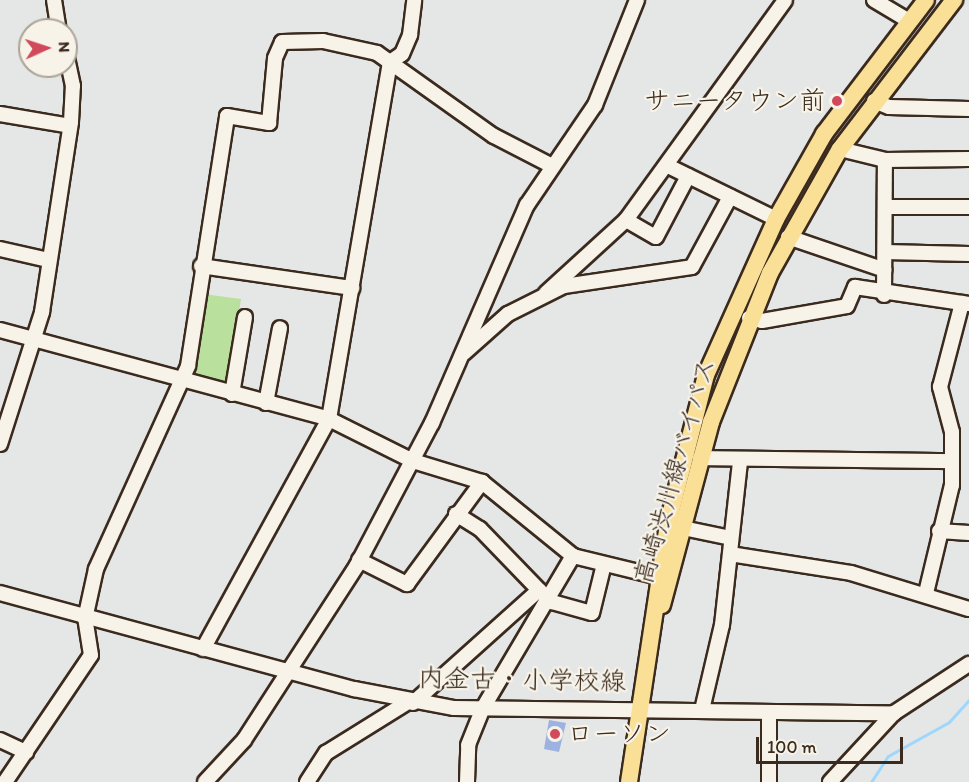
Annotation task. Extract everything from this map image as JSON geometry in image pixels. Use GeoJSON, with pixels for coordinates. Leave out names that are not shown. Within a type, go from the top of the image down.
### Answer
{"type":"FeatureCollection","features":[{"type":"Feature","properties":{"kind":"main road","name":"高崎渋川線バイパス"},"geometry":{"type":"LineString","coordinates":[[629,782],[655,622],[659,577],[682,456],[706,375],[776,219],[824,134],[926,0]]}},
{"type":"Feature","properties":{"kind":"main road","name":"高崎渋川線バイパス"},"geometry":{"type":"LineString","coordinates":[[655,622],[683,528],[700,458],[749,318],[788,237],[840,149],[874,101],[954,0]]}},
{"type":"Feature","properties":{"kind":"street"},"geometry":{"type":"LineString","coordinates":[[54,0],[57,18]]}},
{"type":"Feature","properties":{"kind":"street"},"geometry":{"type":"LineString","coordinates":[[202,649],[329,419],[390,62],[402,54],[410,35],[414,0]]}},
{"type":"Feature","properties":{"kind":"street"},"geometry":{"type":"LineString","coordinates":[[205,782],[244,740],[359,560],[413,461],[464,353],[528,205],[595,105],[637,0]]}},
{"type":"Feature","properties":{"kind":"street"},"geometry":{"type":"LineString","coordinates":[[464,353],[508,314],[546,293],[626,220],[668,166],[785,0]]}},
{"type":"Feature","properties":{"kind":"street"},"geometry":{"type":"LineString","coordinates":[[874,0],[909,21]]}},
{"type":"Feature","properties":{"kind":"street"},"geometry":{"type":"LineString","coordinates":[[4,782],[91,655],[84,619],[96,569],[184,382],[227,116],[269,123],[275,58],[282,42],[346,44],[390,62],[494,136],[552,166]]}},
{"type":"Feature","properties":{"kind":"street"},"geometry":{"type":"LineString","coordinates":[[0,444],[36,341],[70,126],[73,86],[71,78]]}},
{"type":"Feature","properties":{"kind":"street"},"geometry":{"type":"LineString","coordinates":[[874,101],[889,107],[969,109]]}},
{"type":"Feature","properties":{"kind":"street"},"geometry":{"type":"LineString","coordinates":[[0,114],[70,126]]}},
{"type":"Feature","properties":{"kind":"street"},"geometry":{"type":"LineString","coordinates":[[840,149],[885,160],[969,159]]}},
{"type":"Feature","properties":{"kind":"street"},"geometry":{"type":"LineString","coordinates":[[884,295],[885,160]]}},
{"type":"Feature","properties":{"kind":"street"},"geometry":{"type":"LineString","coordinates":[[668,166],[776,219]]}},
{"type":"Feature","properties":{"kind":"street"},"geometry":{"type":"LineString","coordinates":[[626,220],[656,237],[688,176]]}},
{"type":"Feature","properties":{"kind":"street"},"geometry":{"type":"LineString","coordinates":[[546,293],[692,267],[730,197]]}},
{"type":"Feature","properties":{"kind":"street"},"geometry":{"type":"LineString","coordinates":[[885,207],[969,207]]}},
{"type":"Feature","properties":{"kind":"street"},"geometry":{"type":"LineString","coordinates":[[788,237],[885,270]]}},
{"type":"Feature","properties":{"kind":"street"},"geometry":{"type":"LineString","coordinates":[[0,249],[48,260]]}},
{"type":"Feature","properties":{"kind":"street"},"geometry":{"type":"LineString","coordinates":[[885,252],[969,254]]}},
{"type":"Feature","properties":{"kind":"street"},"geometry":{"type":"LineString","coordinates":[[201,266],[352,288]]}},
{"type":"Feature","properties":{"kind":"street"},"geometry":{"type":"LineString","coordinates":[[749,318],[762,321],[847,306],[855,287],[884,295],[965,304],[940,387],[952,432],[952,461],[926,593]]}},
{"type":"Feature","properties":{"kind":"street"},"geometry":{"type":"LineString","coordinates":[[232,394],[245,317]]}},
{"type":"Feature","properties":{"kind":"street"},"geometry":{"type":"LineString","coordinates":[[267,403],[280,328]]}},
{"type":"Feature","properties":{"kind":"street"},"geometry":{"type":"LineString","coordinates":[[0,330],[184,382],[329,419],[413,461],[482,482],[573,556],[659,577]]}},
{"type":"Feature","properties":{"kind":"street"},"geometry":{"type":"LineString","coordinates":[[700,458],[740,461],[952,461]]}},
{"type":"Feature","properties":{"kind":"street"},"geometry":{"type":"LineString","coordinates":[[702,710],[721,632],[740,461]]}},
{"type":"Feature","properties":{"kind":"street"},"geometry":{"type":"LineString","coordinates":[[359,560],[407,584],[456,514],[482,482]]}},
{"type":"Feature","properties":{"kind":"street"},"geometry":{"type":"LineString","coordinates":[[456,514],[480,529],[552,602],[592,613],[604,564]]}},
{"type":"Feature","properties":{"kind":"street"},"geometry":{"type":"LineString","coordinates":[[683,528],[731,538]]}},
{"type":"Feature","properties":{"kind":"street"},"geometry":{"type":"LineString","coordinates":[[939,531],[969,533]]}},
{"type":"Feature","properties":{"kind":"street"},"geometry":{"type":"LineString","coordinates":[[730,554],[851,573],[926,593],[969,609]]}},
{"type":"Feature","properties":{"kind":"street"},"geometry":{"type":"LineString","coordinates":[[307,782],[326,753],[410,703],[542,592],[573,556]]}},
{"type":"Feature","properties":{"kind":"street"},"geometry":{"type":"LineString","coordinates":[[467,782],[468,745],[483,708],[542,592]]}},
{"type":"Feature","properties":{"kind":"street","name":"内金古・小学校線"},"geometry":{"type":"LineString","coordinates":[[0,593],[84,619],[410,703],[483,708],[641,707],[770,712],[894,713]]}},
{"type":"Feature","properties":{"kind":"street"},"geometry":{"type":"LineString","coordinates":[[830,782],[894,713],[969,664]]}},
{"type":"Feature","properties":{"kind":"street"},"geometry":{"type":"LineString","coordinates":[[769,782],[770,712]]}},
{"type":"Feature","properties":{"kind":"street"},"geometry":{"type":"LineString","coordinates":[[0,740],[26,752]]}},
{"type":"Feature","properties":{"kind":"green space"},"geometry":{"type":"Polygon","coordinates":[[[203,294],[241,299],[227,389],[190,377],[203,294]]]}},
{"type":"Feature","properties":{"kind":"building","name":"ローソン"},"geometry":{"type":"Polygon","coordinates":[[[549,720],[566,723],[559,752],[544,749],[549,720]]]}},
{"type":"Feature","properties":{"kind":"waterway"},"geometry":{"type":"LineString","coordinates":[[871,782],[888,756],[949,722],[969,700]]}},
{"type":"Feature","properties":{"kind":"place","name":"サニータウン前"},"geometry":{"type":"Point","coordinates":[837,101]}},
{"type":"Feature","properties":{"kind":"place","name":"ローソン"},"geometry":{"type":"Point","coordinates":[555,734]}}]}
